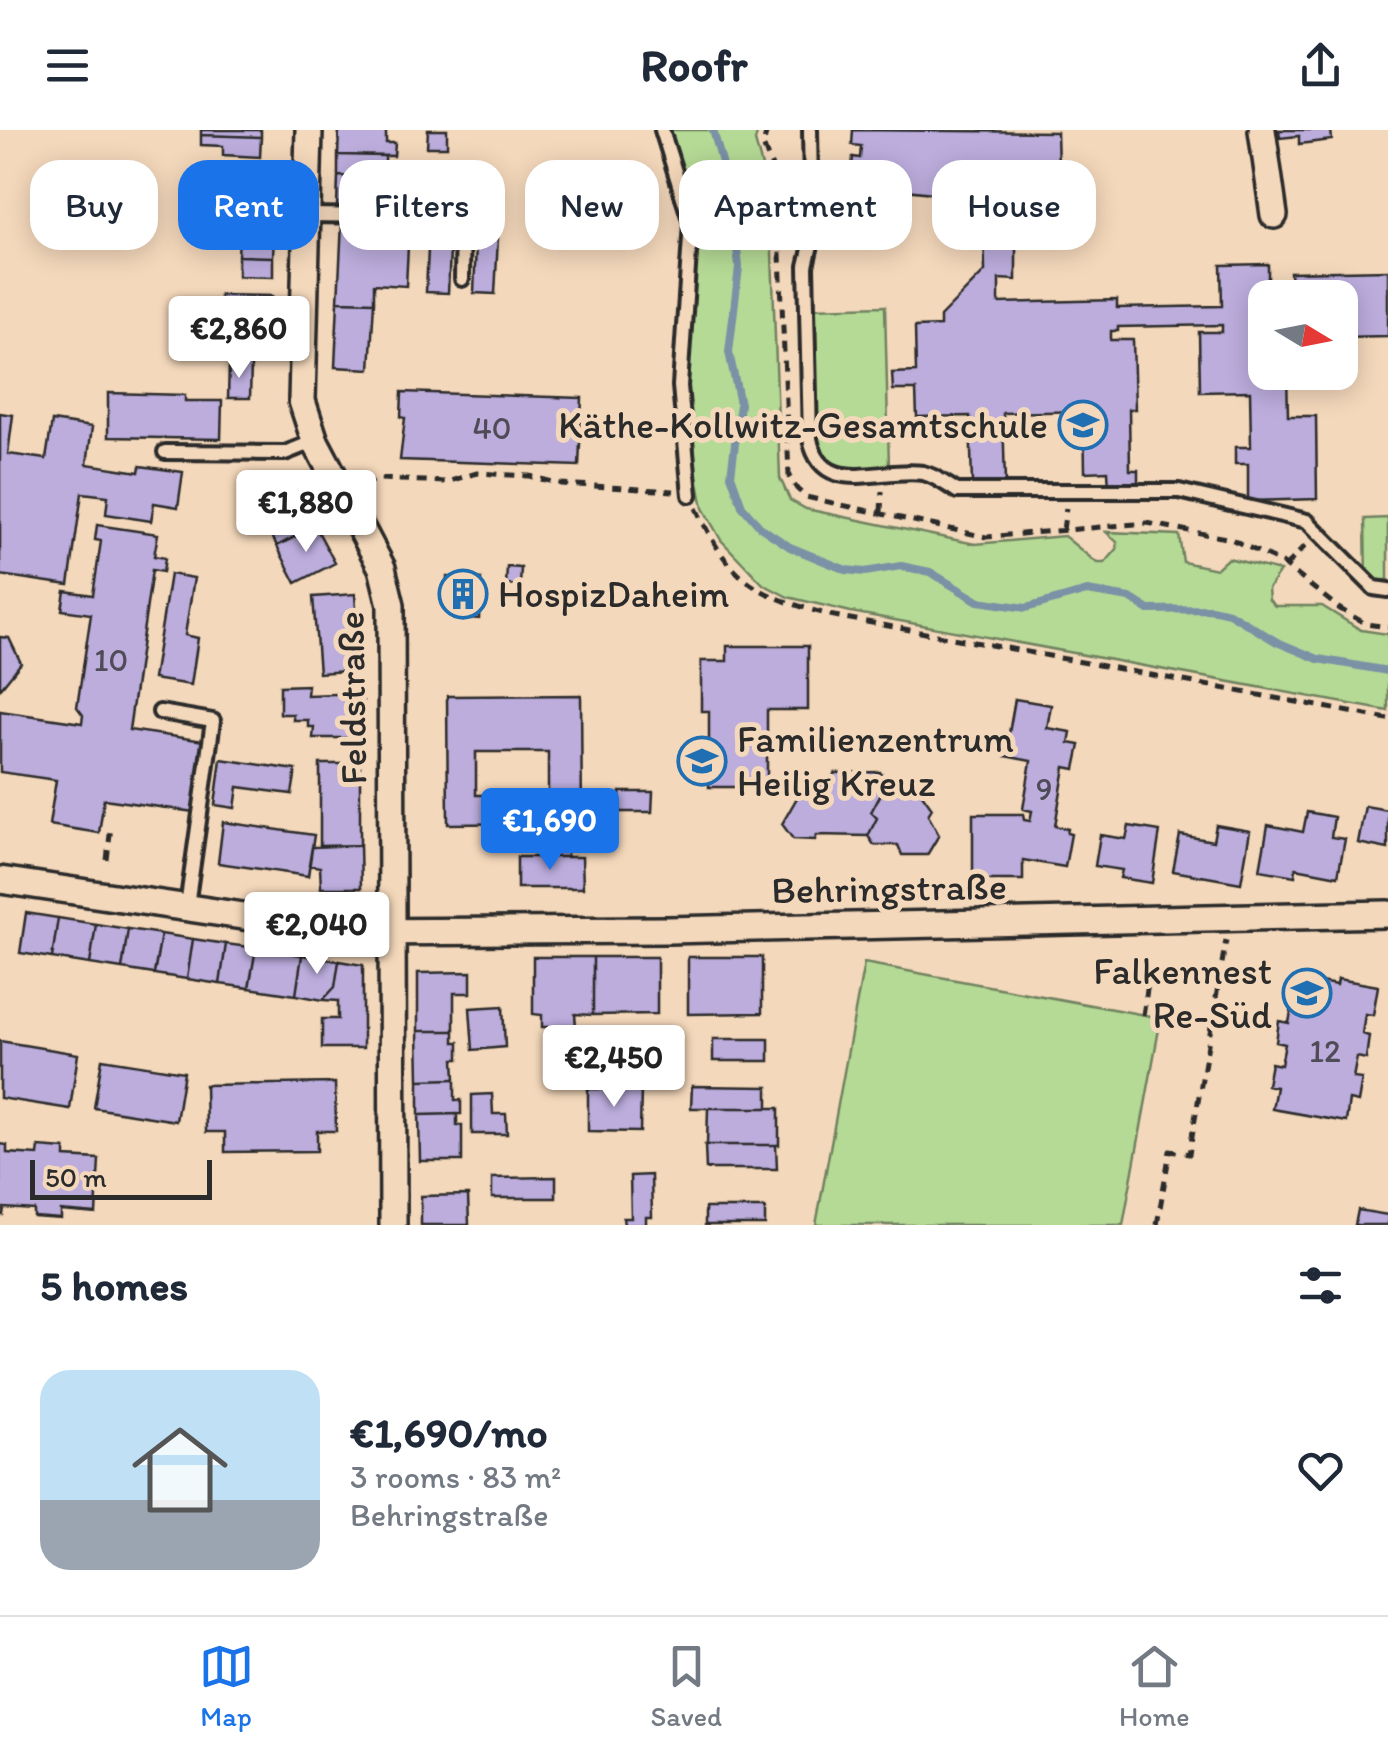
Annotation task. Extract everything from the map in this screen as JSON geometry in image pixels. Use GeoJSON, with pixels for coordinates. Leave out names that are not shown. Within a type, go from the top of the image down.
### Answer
{"type":"FeatureCollection","features":[{"type":"Feature","properties":{"kind":"street","name":"Feldstraße"},"geometry":{"type":"LineString","coordinates":[[307,160],[308,130]]}},
{"type":"Feature","properties":{"kind":"street"},"geometry":{"type":"LineString","coordinates":[[1262,130],[1274,216]]}},
{"type":"Feature","properties":{"kind":"street","name":"Feldstraße"},"geometry":{"type":"LineString","coordinates":[[305,250],[302,400],[315,441],[382,568],[391,605],[393,1225]]}},
{"type":"Feature","properties":{"kind":"street","name":"Behringstraße"},"geometry":{"type":"LineString","coordinates":[[0,880],[350,932],[668,930],[1388,914]]}},
{"type":"Feature","properties":{"kind":"lane"},"geometry":{"type":"LineString","coordinates":[[662,130],[691,223],[680,386],[690,495]]}},
{"type":"Feature","properties":{"kind":"lane"},"geometry":{"type":"LineString","coordinates":[[810,130],[812,241],[806,266],[796,382],[814,456],[821,467],[837,475],[882,477],[926,473],[958,491],[1068,496],[1178,491],[1213,505],[1307,521],[1311,541],[1374,588],[1388,590]]}},
{"type":"Feature","properties":{"kind":"lane"},"geometry":{"type":"LineString","coordinates":[[319,215],[463,217],[462,279]]}},
{"type":"Feature","properties":{"kind":"lane"},"geometry":{"type":"LineString","coordinates":[[165,452],[286,453],[315,441]]}},
{"type":"Feature","properties":{"kind":"lane"},"geometry":{"type":"LineString","coordinates":[[160,712],[212,721],[186,906]]}},
{"type":"Feature","properties":{"kind":"path"},"geometry":{"type":"LineString","coordinates":[[767,130],[764,145],[777,180],[796,382],[789,476],[796,489],[806,497],[986,537],[1148,523],[1208,531],[1286,566],[1340,609],[1366,624],[1388,627]]}},
{"type":"Feature","properties":{"kind":"path"},"geometry":{"type":"LineString","coordinates":[[344,495],[378,478],[447,482],[477,474],[529,476],[561,484],[665,488],[690,495],[727,563],[756,590],[776,600],[829,615],[1388,719]]}},
{"type":"Feature","properties":{"kind":"path"},"geometry":{"type":"LineString","coordinates":[[881,514],[882,496]]}},
{"type":"Feature","properties":{"kind":"path"},"geometry":{"type":"LineString","coordinates":[[1064,521],[1064,530]]}},
{"type":"Feature","properties":{"kind":"path"},"geometry":{"type":"LineString","coordinates":[[1286,566],[1311,541]]}},
{"type":"Feature","properties":{"kind":"path"},"geometry":{"type":"LineString","coordinates":[[108,860],[111,826]]}},
{"type":"Feature","properties":{"kind":"path"},"geometry":{"type":"LineString","coordinates":[[1157,1225],[1170,1151],[1189,1154],[1230,917]]}},
{"type":"Feature","properties":{"kind":"path"},"geometry":{"type":"LineString","coordinates":[[1143,1015],[1150,970],[1219,982]]}},
{"type":"Feature","properties":{"kind":"green space"},"geometry":{"type":"Polygon","coordinates":[[[667,130],[758,130],[755,141],[760,160],[679,160],[679,168],[667,130]]]}},
{"type":"Feature","properties":{"kind":"green space"},"geometry":{"type":"Polygon","coordinates":[[[696,250],[772,250],[780,478],[790,500],[806,509],[975,544],[1064,536],[1097,563],[1105,563],[1117,549],[1117,542],[1106,532],[1179,535],[1183,562],[1216,569],[1228,558],[1280,571],[1268,589],[1269,600],[1275,606],[1322,606],[1361,630],[1388,634],[1388,711],[851,612],[788,597],[763,584],[721,540],[703,508],[683,362],[696,250]]]}},
{"type":"Feature","properties":{"kind":"green space"},"geometry":{"type":"Polygon","coordinates":[[[885,306],[889,468],[836,468],[819,450],[812,308],[885,306]]]}},
{"type":"Feature","properties":{"kind":"green space"},"geometry":{"type":"Polygon","coordinates":[[[1388,518],[1388,580],[1366,580],[1365,519],[1388,518]]]}},
{"type":"Feature","properties":{"kind":"green space"},"geometry":{"type":"Polygon","coordinates":[[[864,963],[1161,1018],[1123,1225],[816,1225],[864,963]]]}},
{"type":"Feature","properties":{"kind":"building"},"geometry":{"type":"Polygon","coordinates":[[[201,130],[261,130],[261,137],[201,135],[201,130]]]}},
{"type":"Feature","properties":{"kind":"building"},"geometry":{"type":"Polygon","coordinates":[[[339,130],[386,130],[386,143],[395,143],[394,156],[338,155],[339,130]]]}},
{"type":"Feature","properties":{"kind":"building"},"geometry":{"type":"Polygon","coordinates":[[[428,130],[447,130],[447,147],[427,147],[428,130]]]}},
{"type":"Feature","properties":{"kind":"building"},"geometry":{"type":"Polygon","coordinates":[[[853,130],[1057,132],[1058,160],[932,160],[932,193],[912,191],[912,160],[853,160],[860,158],[861,146],[852,145],[853,130]]]}},
{"type":"Feature","properties":{"kind":"building"},"geometry":{"type":"Polygon","coordinates":[[[1279,130],[1331,130],[1332,140],[1299,144],[1299,136],[1280,138],[1279,130]]]}},
{"type":"Feature","properties":{"kind":"building"},"geometry":{"type":"Polygon","coordinates":[[[201,135],[261,137],[260,157],[223,155],[223,146],[201,145],[201,135]]]}},
{"type":"Feature","properties":{"kind":"building"},"geometry":{"type":"Polygon","coordinates":[[[338,155],[385,156],[385,160],[339,160],[338,176],[338,155]]]}},
{"type":"Feature","properties":{"kind":"building"},"geometry":{"type":"Polygon","coordinates":[[[238,250],[273,250],[273,257],[238,256],[238,250]]]}},
{"type":"Feature","properties":{"kind":"building"},"geometry":{"type":"Polygon","coordinates":[[[341,250],[408,250],[406,286],[374,284],[374,302],[338,301],[341,250]]]}},
{"type":"Feature","properties":{"kind":"building"},"geometry":{"type":"Polygon","coordinates":[[[428,250],[450,250],[448,293],[426,292],[428,250]]]}},
{"type":"Feature","properties":{"kind":"building"},"geometry":{"type":"Polygon","coordinates":[[[476,250],[497,250],[495,294],[474,293],[476,250]]]}},
{"type":"Feature","properties":{"kind":"building"},"geometry":{"type":"Polygon","coordinates":[[[985,250],[1016,250],[1016,280],[999,279],[999,303],[1117,300],[1117,308],[1222,306],[1221,265],[1268,264],[1268,280],[1248,280],[1248,390],[1287,390],[1288,416],[1316,416],[1317,499],[1248,501],[1248,464],[1235,464],[1235,447],[1251,447],[1250,391],[1200,392],[1199,332],[1222,332],[1222,325],[1118,327],[1118,331],[1111,331],[1111,340],[1133,340],[1135,409],[1129,409],[1130,470],[1138,470],[1138,487],[1109,488],[1108,471],[1085,472],[1084,411],[1003,413],[1005,483],[972,484],[970,416],[917,417],[916,390],[893,390],[892,373],[916,372],[915,327],[940,326],[940,317],[985,271],[985,250]]]}},
{"type":"Feature","properties":{"kind":"building"},"geometry":{"type":"Polygon","coordinates":[[[238,256],[273,257],[273,277],[238,276],[238,256]]]}},
{"type":"Feature","properties":{"kind":"building"},"geometry":{"type":"Polygon","coordinates":[[[1388,270],[1388,336],[1358,337],[1358,280],[1291,280],[1290,272],[1388,270]]]}},
{"type":"Feature","properties":{"kind":"building"},"geometry":{"type":"Polygon","coordinates":[[[220,295],[272,296],[272,317],[237,316],[237,310],[220,310],[220,295]]]}},
{"type":"Feature","properties":{"kind":"building"},"geometry":{"type":"Polygon","coordinates":[[[338,301],[374,302],[370,369],[335,367],[338,301]]]}},
{"type":"Feature","properties":{"kind":"building"},"geometry":{"type":"Polygon","coordinates":[[[237,316],[272,317],[271,337],[219,336],[219,320],[237,321],[237,316]]]}},
{"type":"Feature","properties":{"kind":"building"},"geometry":{"type":"Polygon","coordinates":[[[229,364],[251,365],[250,398],[228,398],[229,364]]]}},
{"type":"Feature","properties":{"kind":"building"},"geometry":{"type":"Polygon","coordinates":[[[402,392],[582,398],[579,466],[400,460],[405,418],[401,417],[402,392]]]}},
{"type":"Feature","properties":{"kind":"building"},"geometry":{"type":"Polygon","coordinates":[[[108,393],[185,395],[185,401],[222,401],[221,439],[108,437],[108,393]]]}},
{"type":"Feature","properties":{"kind":"building"},"geometry":{"type":"Polygon","coordinates":[[[0,413],[13,415],[8,454],[46,459],[52,421],[92,427],[87,464],[139,472],[140,466],[183,472],[178,507],[154,503],[151,521],[106,514],[108,496],[82,493],[69,585],[0,575],[0,413]]]}},
{"type":"Feature","properties":{"kind":"building"},"geometry":{"type":"Polygon","coordinates":[[[287,479],[312,528],[277,546],[252,497],[287,479]]]}},
{"type":"Feature","properties":{"kind":"building"},"geometry":{"type":"Polygon","coordinates":[[[97,525],[158,534],[154,556],[165,558],[163,572],[152,570],[129,730],[204,741],[194,812],[104,799],[99,833],[49,825],[56,780],[0,772],[0,711],[82,723],[83,715],[77,707],[91,614],[62,610],[65,591],[93,595],[101,541],[95,540],[97,525]]]}},
{"type":"Feature","properties":{"kind":"building"},"geometry":{"type":"Polygon","coordinates":[[[315,526],[335,563],[296,583],[277,546],[315,526]]]}},
{"type":"Feature","properties":{"kind":"building"},"geometry":{"type":"Polygon","coordinates":[[[507,567],[521,568],[520,586],[506,585],[507,567]]]}},
{"type":"Feature","properties":{"kind":"building"},"geometry":{"type":"Polygon","coordinates":[[[170,574],[194,578],[185,635],[198,638],[191,685],[153,679],[170,574]]]}},
{"type":"Feature","properties":{"kind":"building","name":"HospizDaheim"},"geometry":{"type":"Polygon","coordinates":[[[447,577],[481,579],[479,619],[458,617],[458,610],[445,609],[447,577]]]}},
{"type":"Feature","properties":{"kind":"building"},"geometry":{"type":"Polygon","coordinates":[[[355,594],[360,670],[319,673],[313,597],[355,594]]]}},
{"type":"Feature","properties":{"kind":"building"},"geometry":{"type":"Polygon","coordinates":[[[0,637],[9,638],[21,663],[0,689],[0,637]]]}},
{"type":"Feature","properties":{"kind":"building"},"geometry":{"type":"Polygon","coordinates":[[[727,646],[808,646],[808,710],[767,710],[767,787],[709,787],[709,711],[701,711],[701,661],[727,661],[727,646]]]}},
{"type":"Feature","properties":{"kind":"building"},"geometry":{"type":"Polygon","coordinates":[[[308,685],[307,695],[363,693],[362,738],[313,738],[314,727],[308,727],[308,720],[293,720],[293,714],[280,714],[280,686],[308,685]]]}},
{"type":"Feature","properties":{"kind":"building"},"geometry":{"type":"Polygon","coordinates":[[[581,695],[582,823],[567,823],[567,857],[549,857],[548,823],[448,824],[447,696],[581,695]],[[476,752],[476,795],[548,795],[548,752],[476,752]]]}},
{"type":"Feature","properties":{"kind":"building"},"geometry":{"type":"Polygon","coordinates":[[[1015,699],[1051,705],[1047,728],[1071,732],[1069,743],[1080,745],[1075,769],[1065,767],[1055,826],[1068,829],[1071,834],[1065,867],[1023,860],[1023,880],[973,880],[973,814],[1023,814],[1024,820],[1030,821],[1032,811],[1023,809],[1031,761],[1005,756],[1015,699]]]}},
{"type":"Feature","properties":{"kind":"building"},"geometry":{"type":"Polygon","coordinates":[[[221,759],[296,770],[292,794],[238,787],[235,808],[215,805],[221,759]]]}},
{"type":"Feature","properties":{"kind":"building"},"geometry":{"type":"Polygon","coordinates":[[[320,764],[360,764],[360,845],[320,846],[320,764]]]}},
{"type":"Feature","properties":{"kind":"building"},"geometry":{"type":"Polygon","coordinates":[[[880,772],[887,783],[871,812],[877,818],[868,836],[817,835],[815,840],[793,839],[782,824],[806,782],[827,783],[835,773],[880,772]]]}},
{"type":"Feature","properties":{"kind":"building"},"geometry":{"type":"Polygon","coordinates":[[[887,783],[915,784],[932,808],[928,815],[939,835],[927,855],[902,855],[898,845],[874,845],[868,836],[877,818],[871,812],[887,783]]]}},
{"type":"Feature","properties":{"kind":"building"},"geometry":{"type":"Polygon","coordinates":[[[620,792],[653,792],[652,812],[620,812],[620,792]]]}},
{"type":"Feature","properties":{"kind":"building"},"geometry":{"type":"Polygon","coordinates":[[[1365,806],[1388,810],[1388,849],[1358,843],[1365,806]]]}},
{"type":"Feature","properties":{"kind":"building"},"geometry":{"type":"Polygon","coordinates":[[[1307,812],[1334,817],[1331,837],[1345,839],[1338,876],[1296,868],[1295,876],[1260,870],[1268,825],[1303,832],[1307,812]]]}},
{"type":"Feature","properties":{"kind":"building"},"geometry":{"type":"Polygon","coordinates":[[[223,822],[314,835],[308,876],[218,863],[223,822]]]}},
{"type":"Feature","properties":{"kind":"building"},"geometry":{"type":"Polygon","coordinates":[[[1216,825],[1250,831],[1241,883],[1173,871],[1180,835],[1213,841],[1216,825]]]}},
{"type":"Feature","properties":{"kind":"building"},"geometry":{"type":"Polygon","coordinates":[[[1129,826],[1160,831],[1152,883],[1120,878],[1122,870],[1095,866],[1100,835],[1126,839],[1129,826]]]}},
{"type":"Feature","properties":{"kind":"building"},"geometry":{"type":"Polygon","coordinates":[[[360,845],[361,888],[321,888],[320,867],[309,865],[312,847],[360,845]]]}},
{"type":"Feature","properties":{"kind":"building"},"geometry":{"type":"Polygon","coordinates":[[[517,857],[582,857],[583,888],[517,888],[517,857]]]}},
{"type":"Feature","properties":{"kind":"building"},"geometry":{"type":"Polygon","coordinates":[[[26,913],[58,918],[52,958],[20,953],[26,913]]]}},
{"type":"Feature","properties":{"kind":"building"},"geometry":{"type":"Polygon","coordinates":[[[58,918],[96,924],[90,964],[52,958],[58,918]]]}},
{"type":"Feature","properties":{"kind":"building"},"geometry":{"type":"Polygon","coordinates":[[[96,924],[128,929],[122,969],[90,964],[96,924]]]}},
{"type":"Feature","properties":{"kind":"building"},"geometry":{"type":"Polygon","coordinates":[[[128,929],[161,934],[154,974],[122,969],[128,929]]]}},
{"type":"Feature","properties":{"kind":"building"},"geometry":{"type":"Polygon","coordinates":[[[161,934],[193,939],[187,979],[154,974],[161,934]]]}},
{"type":"Feature","properties":{"kind":"building"},"geometry":{"type":"Polygon","coordinates":[[[193,939],[226,944],[220,984],[187,979],[193,939]]]}},
{"type":"Feature","properties":{"kind":"building"},"geometry":{"type":"Polygon","coordinates":[[[226,944],[256,948],[249,988],[220,984],[226,944]]]}},
{"type":"Feature","properties":{"kind":"building"},"geometry":{"type":"Polygon","coordinates":[[[256,948],[302,955],[296,995],[249,988],[256,948]]]}},
{"type":"Feature","properties":{"kind":"building"},"geometry":{"type":"Polygon","coordinates":[[[302,955],[339,961],[335,987],[323,1000],[296,995],[302,955]]]}},
{"type":"Feature","properties":{"kind":"building"},"geometry":{"type":"Polygon","coordinates":[[[533,957],[593,957],[593,1015],[575,1014],[576,1027],[542,1027],[542,1015],[533,1014],[533,957]]]}},
{"type":"Feature","properties":{"kind":"building"},"geometry":{"type":"Polygon","coordinates":[[[593,957],[657,957],[657,1014],[593,1015],[593,957]]]}},
{"type":"Feature","properties":{"kind":"building"},"geometry":{"type":"Polygon","coordinates":[[[688,957],[762,957],[762,1013],[688,1014],[688,957]]]}},
{"type":"Feature","properties":{"kind":"building"},"geometry":{"type":"Polygon","coordinates":[[[339,961],[363,965],[363,1048],[322,1048],[322,1019],[338,1019],[338,1001],[323,1000],[335,987],[339,961]]]}},
{"type":"Feature","properties":{"kind":"building"},"geometry":{"type":"Polygon","coordinates":[[[471,972],[471,993],[454,993],[454,1031],[418,1031],[418,973],[471,972]]]}},
{"type":"Feature","properties":{"kind":"building"},"geometry":{"type":"Polygon","coordinates":[[[1297,978],[1337,985],[1338,979],[1378,986],[1373,1015],[1365,1014],[1362,1034],[1369,1036],[1366,1059],[1357,1057],[1353,1078],[1362,1079],[1358,1102],[1349,1100],[1346,1122],[1272,1109],[1276,1087],[1267,1085],[1271,1063],[1281,1065],[1285,1044],[1276,1042],[1279,1021],[1289,1023],[1297,978]]]}},
{"type":"Feature","properties":{"kind":"building"},"geometry":{"type":"Polygon","coordinates":[[[503,1006],[505,1047],[473,1050],[470,1008],[503,1006]]]}},
{"type":"Feature","properties":{"kind":"building"},"geometry":{"type":"Polygon","coordinates":[[[418,1031],[454,1031],[454,1042],[459,1042],[459,1059],[454,1059],[455,1079],[419,1080],[418,1031]]]}},
{"type":"Feature","properties":{"kind":"building"},"geometry":{"type":"Polygon","coordinates":[[[640,1039],[641,1061],[589,1062],[588,1040],[640,1039]]]}},
{"type":"Feature","properties":{"kind":"building"},"geometry":{"type":"Polygon","coordinates":[[[713,1039],[769,1039],[769,1061],[713,1061],[713,1039]]]}},
{"type":"Feature","properties":{"kind":"building"},"geometry":{"type":"Polygon","coordinates":[[[0,1041],[78,1054],[70,1109],[0,1098],[0,1041]]]}},
{"type":"Feature","properties":{"kind":"building"},"geometry":{"type":"Polygon","coordinates":[[[102,1059],[184,1072],[176,1121],[94,1108],[102,1059]]]}},
{"type":"Feature","properties":{"kind":"building"},"geometry":{"type":"Polygon","coordinates":[[[455,1079],[455,1100],[461,1100],[461,1114],[419,1115],[419,1080],[455,1079]]]}},
{"type":"Feature","properties":{"kind":"building"},"geometry":{"type":"Polygon","coordinates":[[[335,1083],[336,1131],[317,1131],[317,1151],[225,1152],[225,1132],[206,1132],[205,1085],[335,1083]]]}},
{"type":"Feature","properties":{"kind":"building"},"geometry":{"type":"Polygon","coordinates":[[[692,1086],[768,1087],[768,1108],[691,1108],[692,1086]]]}},
{"type":"Feature","properties":{"kind":"building"},"geometry":{"type":"Polygon","coordinates":[[[588,1089],[641,1089],[640,1132],[588,1131],[588,1089]]]}},
{"type":"Feature","properties":{"kind":"building"},"geometry":{"type":"Polygon","coordinates":[[[492,1094],[493,1114],[506,1114],[507,1134],[472,1134],[472,1095],[492,1094]]]}},
{"type":"Feature","properties":{"kind":"building"},"geometry":{"type":"Polygon","coordinates":[[[708,1108],[779,1108],[779,1145],[707,1145],[708,1108]]]}},
{"type":"Feature","properties":{"kind":"building"},"geometry":{"type":"Polygon","coordinates":[[[457,1114],[457,1125],[462,1125],[462,1161],[420,1161],[419,1115],[457,1114]]]}},
{"type":"Feature","properties":{"kind":"building"},"geometry":{"type":"Polygon","coordinates":[[[0,1144],[7,1145],[7,1153],[38,1155],[39,1147],[65,1149],[65,1157],[99,1159],[96,1214],[61,1211],[61,1219],[34,1217],[34,1210],[4,1208],[0,1215],[0,1144]]]}},
{"type":"Feature","properties":{"kind":"building"},"geometry":{"type":"Polygon","coordinates":[[[705,1145],[776,1145],[777,1169],[706,1169],[705,1145]]]}},
{"type":"Feature","properties":{"kind":"building"},"geometry":{"type":"Polygon","coordinates":[[[651,1175],[652,1217],[646,1217],[646,1225],[624,1225],[623,1218],[631,1218],[630,1176],[651,1175]]]}},
{"type":"Feature","properties":{"kind":"building"},"geometry":{"type":"Polygon","coordinates":[[[556,1177],[556,1198],[492,1198],[492,1178],[556,1177]]]}},
{"type":"Feature","properties":{"kind":"building"},"geometry":{"type":"Polygon","coordinates":[[[468,1195],[469,1225],[421,1225],[421,1196],[468,1195]]]}},
{"type":"Feature","properties":{"kind":"building"},"geometry":{"type":"Polygon","coordinates":[[[705,1208],[765,1208],[765,1225],[705,1225],[705,1208]]]}},
{"type":"Feature","properties":{"kind":"building"},"geometry":{"type":"Polygon","coordinates":[[[1358,1210],[1388,1215],[1388,1225],[1355,1225],[1358,1210]]]}},
{"type":"Feature","properties":{"kind":"waterway"},"geometry":{"type":"LineString","coordinates":[[713,130],[731,195],[739,267],[729,352],[740,404],[731,475],[742,506],[760,527],[790,547],[846,570],[865,572],[901,566],[930,572],[978,601],[1026,608],[1087,591],[1130,598],[1149,610],[1211,609],[1229,613],[1277,642],[1318,659],[1388,671]]}},
{"type":"Feature","properties":{"kind":"place","name":"Käthe-Kollwitz-Gesamtschule"},"geometry":{"type":"Point","coordinates":[1083,425]}},
{"type":"Feature","properties":{"kind":"place","name":"HospizDaheim"},"geometry":{"type":"Point","coordinates":[463,594]}},
{"type":"Feature","properties":{"kind":"place","name":"Familienzentrum Heilig Kreuz"},"geometry":{"type":"Point","coordinates":[702,761]}},
{"type":"Feature","properties":{"kind":"place","name":"Falkennest Re-Süd"},"geometry":{"type":"Point","coordinates":[1307,993]}}]}
